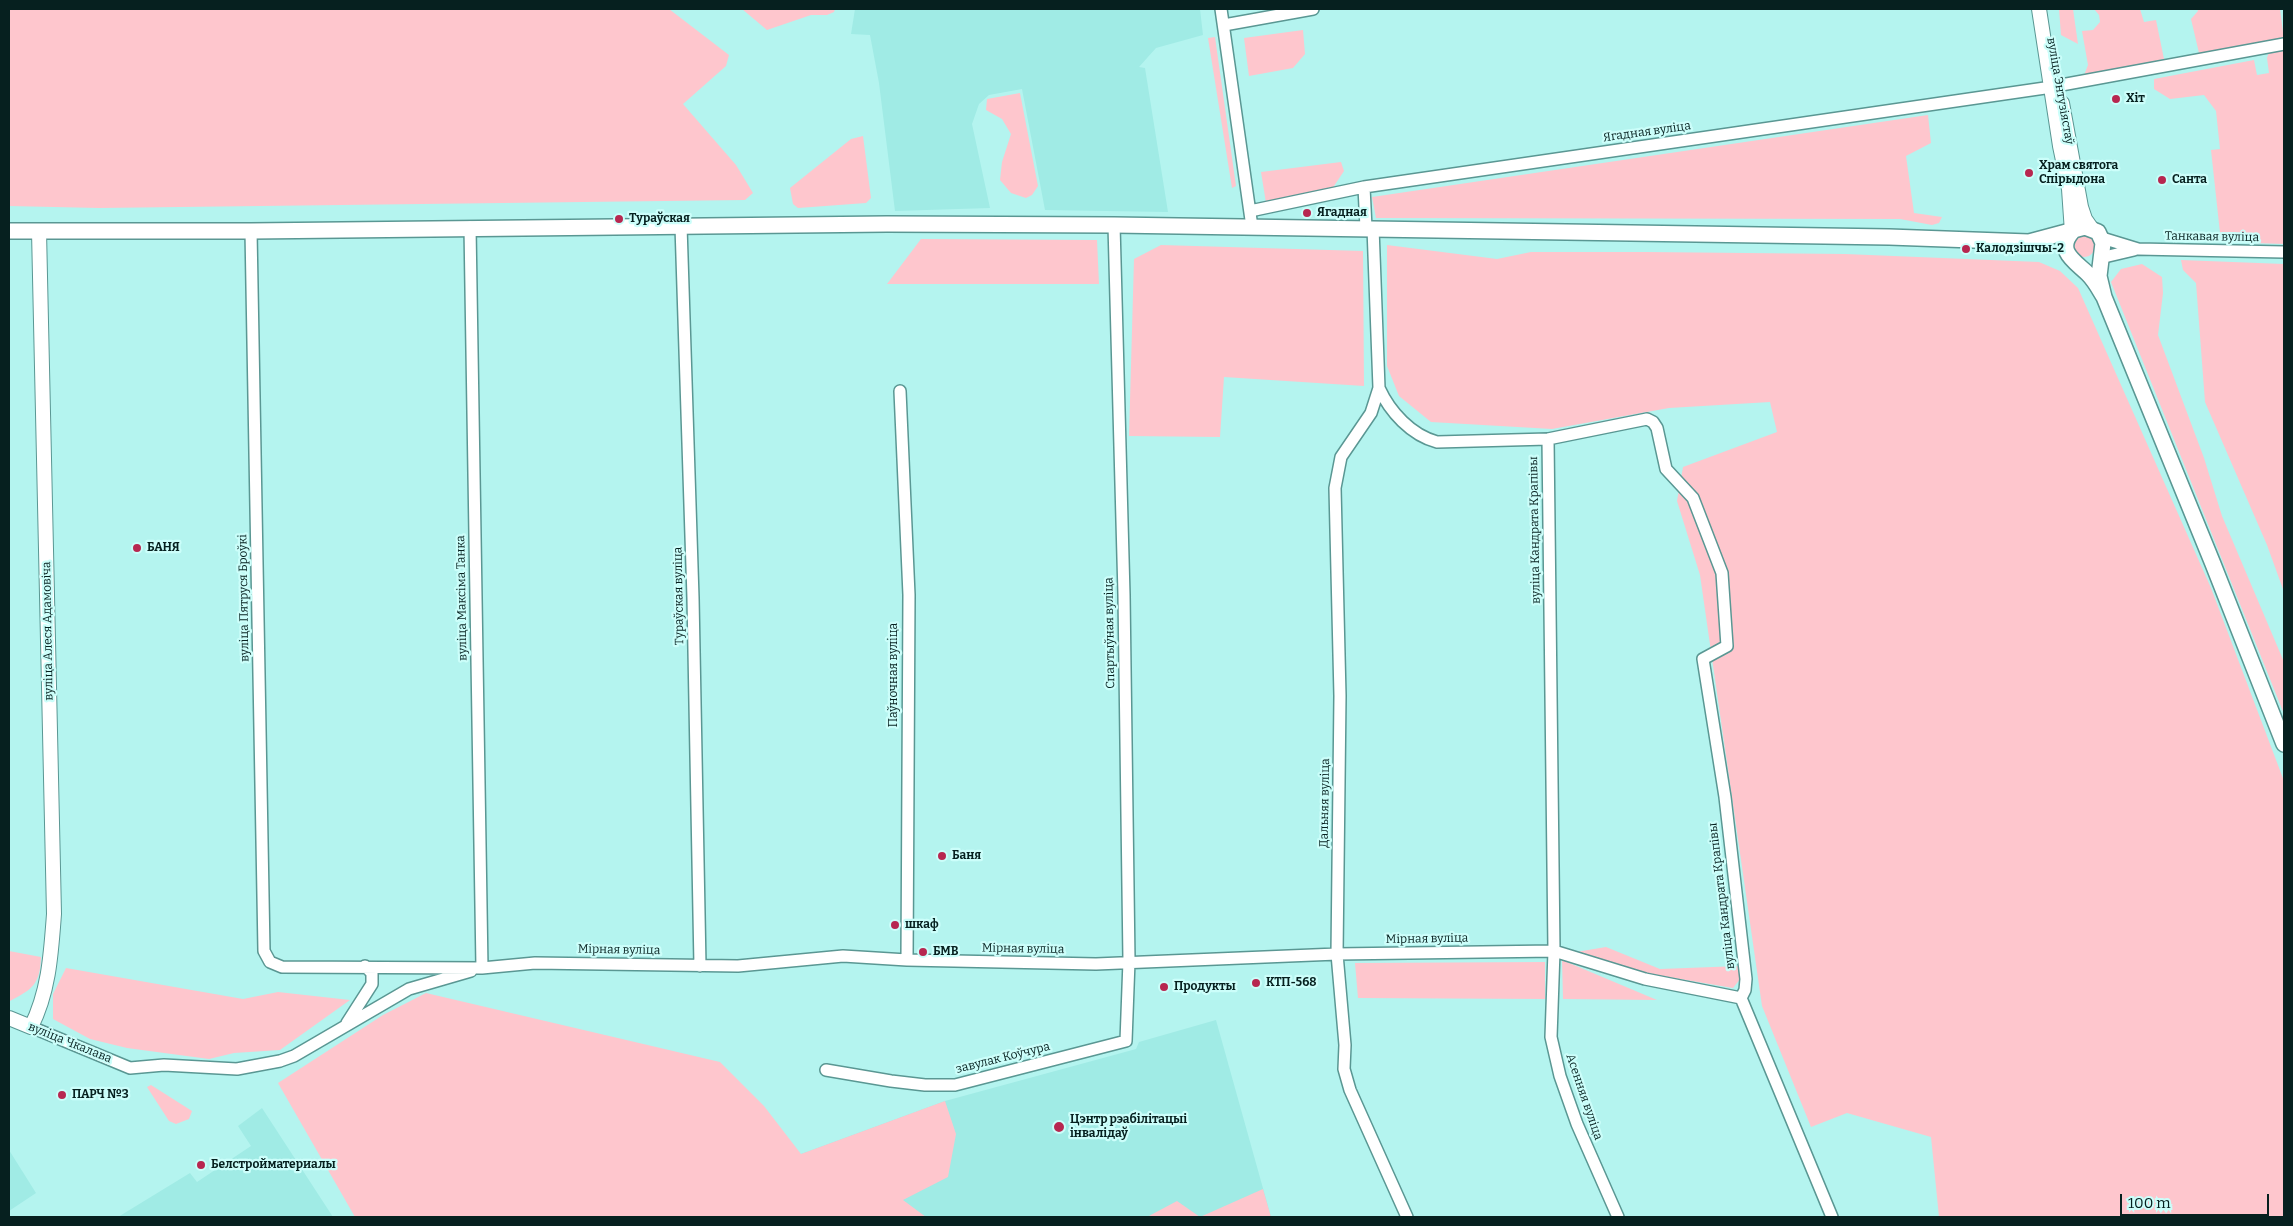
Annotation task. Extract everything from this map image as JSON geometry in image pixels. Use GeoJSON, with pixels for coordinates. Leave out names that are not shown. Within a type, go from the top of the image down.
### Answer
{"type":"FeatureCollection","features":[{"type":"Feature","properties":{"kind":"main road"},"geometry":{"type":"LineString","coordinates":[[9,231],[1114,225],[1889,237],[2029,242],[2051,238],[2085,227],[2097,233],[2104,248],[2100,258],[2100,276],[2104,297],[2284,744]]}},
{"type":"Feature","properties":{"kind":"main road"},"geometry":{"type":"LineString","coordinates":[[2072,232],[2067,239],[2066,250],[2074,262],[2091,264],[2100,258]]}},
{"type":"Feature","properties":{"kind":"main road"},"geometry":{"type":"LineString","coordinates":[[2029,242],[2053,249],[2074,262],[2088,274],[2104,297]]}},
{"type":"Feature","properties":{"kind":"street"},"geometry":{"type":"LineString","coordinates":[[1222,9],[1252,227]]}},
{"type":"Feature","properties":{"kind":"street"},"geometry":{"type":"LineString","coordinates":[[1224,25],[1313,9]]}},
{"type":"Feature","properties":{"kind":"street","name":"вуліца Энтузіястаў"},"geometry":{"type":"LineString","coordinates":[[2039,9],[2055,86],[2064,146],[2085,219],[2097,233]]}},
{"type":"Feature","properties":{"kind":"street","name":"вуліца Энтузіястаў"},"geometry":{"type":"LineString","coordinates":[[2048,9],[2055,86]]}},
{"type":"Feature","properties":{"kind":"street","name":"Ягадная вуліца"},"geometry":{"type":"LineString","coordinates":[[1250,211],[1364,187],[2055,86],[2284,44]]}},
{"type":"Feature","properties":{"kind":"street","name":"вуліца Энтузіястаў"},"geometry":{"type":"LineString","coordinates":[[2051,238],[2060,232],[2066,224],[2064,146]]}},
{"type":"Feature","properties":{"kind":"street","name":"вуліца Энтузіястаў"},"geometry":{"type":"LineString","coordinates":[[2064,172],[2069,189],[2072,232]]}},
{"type":"Feature","properties":{"kind":"street"},"geometry":{"type":"LineString","coordinates":[[1364,187],[1369,228],[1379,388],[1387,406],[1423,438],[1437,442],[1548,439]]}},
{"type":"Feature","properties":{"kind":"street","name":"Спартыўная вуліца"},"geometry":{"type":"LineString","coordinates":[[1114,225],[1124,595],[1129,961],[1126,1041]]}},
{"type":"Feature","properties":{"kind":"street","name":"Тураўская вуліца"},"geometry":{"type":"LineString","coordinates":[[681,226],[693,608],[700,966]]}},
{"type":"Feature","properties":{"kind":"street","name":"вуліца Максіма Танка"},"geometry":{"type":"LineString","coordinates":[[470,227],[482,968]]}},
{"type":"Feature","properties":{"kind":"street","name":"вуліца Алеся Адамовіча"},"geometry":{"type":"LineString","coordinates":[[30,1027],[42,1000],[50,974],[54,914],[39,231]]}},
{"type":"Feature","properties":{"kind":"street","name":"вуліца Пятруся Броўкі"},"geometry":{"type":"LineString","coordinates":[[251,231],[264,951],[270,962]]}},
{"type":"Feature","properties":{"kind":"street","name":"Танкавая вуліца"},"geometry":{"type":"LineString","coordinates":[[2097,233],[2138,249]]}},
{"type":"Feature","properties":{"kind":"street","name":"Танкавая вуліца"},"geometry":{"type":"LineString","coordinates":[[2100,258],[2138,249],[2284,252]]}},
{"type":"Feature","properties":{"kind":"street","name":"Дальняя вуліца"},"geometry":{"type":"LineString","coordinates":[[1379,388],[1371,413],[1341,457],[1335,488],[1340,696],[1337,954],[1345,1045],[1344,1068],[1350,1090],[1407,1217]]}},
{"type":"Feature","properties":{"kind":"street","name":"Паўночная вуліца"},"geometry":{"type":"LineString","coordinates":[[900,391],[908,595],[907,960]]}},
{"type":"Feature","properties":{"kind":"street","name":"вуліца Кандрата Крапівы"},"geometry":{"type":"LineString","coordinates":[[1554,951],[1548,439],[1647,419],[1653,422],[1657,428],[1666,469],[1693,498],[1722,573],[1726,646],[1703,659],[1724,797],[1746,979],[1745,990],[1741,998]]}},
{"type":"Feature","properties":{"kind":"street","name":"Мірная вуліца"},"geometry":{"type":"LineString","coordinates":[[270,962],[282,967],[482,968],[535,963],[756,966],[843,956],[907,960],[1096,964],[1129,961],[1337,954],[1554,951],[1646,979],[1741,998]]}},
{"type":"Feature","properties":{"kind":"street","name":"Асенняя вуліца"},"geometry":{"type":"LineString","coordinates":[[1554,951],[1551,1037],[1556,1061],[1576,1124],[1618,1217]]}},
{"type":"Feature","properties":{"kind":"street"},"geometry":{"type":"LineString","coordinates":[[343,1029],[372,984],[372,973],[365,966]]}},
{"type":"Feature","properties":{"kind":"street"},"geometry":{"type":"LineString","coordinates":[[343,1029],[409,989],[482,968]]}},
{"type":"Feature","properties":{"kind":"street"},"geometry":{"type":"LineString","coordinates":[[1741,998],[1832,1217]]}},
{"type":"Feature","properties":{"kind":"street","name":"вуліца Чкалава"},"geometry":{"type":"LineString","coordinates":[[9,1018],[130,1068],[164,1065],[222,1069],[252,1067],[280,1062],[343,1029]]}},
{"type":"Feature","properties":{"kind":"street","name":"завулак Коўчура"},"geometry":{"type":"LineString","coordinates":[[826,1070],[925,1085],[955,1085],[1126,1041]]}},
{"type":"Feature","properties":{"kind":"shaded area"},"geometry":{"type":"Polygon","coordinates":[[[9,9],[669,9],[729,55],[726,66],[683,104],[736,165],[753,193],[745,200],[99,208],[9,206],[9,9]]]}},
{"type":"Feature","properties":{"kind":"shaded area"},"geometry":{"type":"Polygon","coordinates":[[[742,9],[835,9],[834,12],[827,15],[811,15],[767,30],[742,9]]]}},
{"type":"Feature","properties":{"kind":"shaded area"},"geometry":{"type":"Polygon","coordinates":[[[855,9],[1200,9],[1203,35],[1156,48],[1139,67],[1145,68],[1168,212],[1045,210],[1022,89],[989,95],[979,104],[972,124],[990,208],[895,211],[879,83],[870,35],[851,34],[855,9]]]}},
{"type":"Feature","properties":{"kind":"shaded area"},"geometry":{"type":"Polygon","coordinates":[[[2059,9],[2073,9],[2078,44],[2061,35],[2059,9]]]}},
{"type":"Feature","properties":{"kind":"shaded area"},"geometry":{"type":"Polygon","coordinates":[[[2094,9],[2140,9],[2144,22],[2156,20],[2164,59],[2083,78],[2088,65],[2082,31],[2093,30],[2100,22],[2099,15],[2094,9]]]}},
{"type":"Feature","properties":{"kind":"shaded area"},"geometry":{"type":"Polygon","coordinates":[[[2197,9],[2280,9],[2284,40],[2199,53],[2191,19],[2198,11],[2197,9]]]}},
{"type":"Feature","properties":{"kind":"shaded area"},"geometry":{"type":"Polygon","coordinates":[[[1303,30],[1305,54],[1293,68],[1249,76],[1244,38],[1303,30]]]}},
{"type":"Feature","properties":{"kind":"shaded area"},"geometry":{"type":"Polygon","coordinates":[[[1215,37],[1236,186],[1232,188],[1208,38],[1215,37]]]}},
{"type":"Feature","properties":{"kind":"shaded area"},"geometry":{"type":"Polygon","coordinates":[[[2284,50],[2284,244],[2221,242],[2211,150],[2220,149],[2216,111],[2204,95],[2170,99],[2154,89],[2154,79],[2254,60],[2257,75],[2269,73],[2267,58],[2269,52],[2284,50]]]}},
{"type":"Feature","properties":{"kind":"shaded area"},"geometry":{"type":"Polygon","coordinates":[[[1020,93],[1038,186],[1032,195],[1026,198],[1011,193],[1000,180],[1002,162],[1011,134],[1002,119],[986,110],[987,99],[1020,93]]]}},
{"type":"Feature","properties":{"kind":"shaded area"},"geometry":{"type":"Polygon","coordinates":[[[1928,115],[1931,143],[1906,156],[1914,213],[1942,217],[1939,223],[1932,225],[1900,219],[1376,218],[1372,197],[1928,115]]]}},
{"type":"Feature","properties":{"kind":"shaded area"},"geometry":{"type":"Polygon","coordinates":[[[863,136],[871,198],[866,203],[798,208],[793,204],[790,188],[851,139],[863,136]]]}},
{"type":"Feature","properties":{"kind":"shaded area"},"geometry":{"type":"Polygon","coordinates":[[[1341,162],[1344,171],[1332,189],[1266,203],[1261,172],[1341,162]]]}},
{"type":"Feature","properties":{"kind":"shaded area"},"geometry":{"type":"Polygon","coordinates":[[[2080,235],[2088,235],[2095,242],[2095,250],[2088,257],[2080,257],[2073,250],[2073,242],[2080,235]]]}},
{"type":"Feature","properties":{"kind":"shaded area"},"geometry":{"type":"Polygon","coordinates":[[[921,239],[1097,240],[1099,284],[887,284],[921,239]]]}},
{"type":"Feature","properties":{"kind":"shaded area"},"geometry":{"type":"Polygon","coordinates":[[[1161,245],[1363,251],[1364,386],[1224,377],[1220,437],[1129,436],[1134,259],[1161,245]]]}},
{"type":"Feature","properties":{"kind":"shaded area"},"geometry":{"type":"Polygon","coordinates":[[[1387,245],[1497,259],[1531,252],[1647,252],[1845,254],[2039,262],[2060,271],[2078,288],[2211,588],[2284,781],[2284,1217],[1939,1217],[1931,1137],[1847,1113],[1811,1127],[1762,1006],[1700,575],[1677,501],[1683,467],[1777,432],[1770,402],[1669,408],[1552,429],[1431,422],[1399,396],[1387,366],[1387,245]]]}},
{"type":"Feature","properties":{"kind":"shaded area"},"geometry":{"type":"Polygon","coordinates":[[[2181,260],[2284,264],[2284,592],[2267,545],[2205,402],[2196,283],[2183,270],[2181,260]]]}},
{"type":"Feature","properties":{"kind":"shaded area"},"geometry":{"type":"Polygon","coordinates":[[[2142,264],[2162,277],[2163,293],[2158,335],[2204,458],[2222,516],[2284,662],[2284,714],[2111,282],[2121,269],[2142,264]]]}},
{"type":"Feature","properties":{"kind":"shaded area"},"geometry":{"type":"Polygon","coordinates":[[[1606,947],[1660,969],[1740,966],[1741,978],[1733,988],[1639,972],[1576,952],[1606,947]]]}},
{"type":"Feature","properties":{"kind":"shaded area"},"geometry":{"type":"Polygon","coordinates":[[[9,951],[41,957],[39,974],[34,985],[10,1001],[9,951]]]}},
{"type":"Feature","properties":{"kind":"shaded area"},"geometry":{"type":"Polygon","coordinates":[[[1562,960],[1657,1000],[1563,999],[1562,960]]]}},
{"type":"Feature","properties":{"kind":"shaded area"},"geometry":{"type":"Polygon","coordinates":[[[1545,962],[1545,999],[1358,998],[1355,963],[1545,962]]]}},
{"type":"Feature","properties":{"kind":"shaded area"},"geometry":{"type":"Polygon","coordinates":[[[66,968],[243,999],[278,992],[350,1000],[280,1050],[234,1053],[209,1059],[127,1048],[90,1039],[53,1019],[53,994],[66,968]]]}},
{"type":"Feature","properties":{"kind":"shaded area"},"geometry":{"type":"Polygon","coordinates":[[[426,993],[720,1062],[764,1106],[801,1154],[945,1101],[956,1134],[948,1177],[903,1200],[926,1217],[355,1217],[278,1083],[383,1015],[426,993]]]}},
{"type":"Feature","properties":{"kind":"shaded area","name":"Цэнтр рэабілітацыі інвалідаў"},"geometry":{"type":"Polygon","coordinates":[[[1216,1020],[1271,1217],[847,1217],[801,1154],[945,1101],[1136,1049],[1139,1042],[1216,1020]]]}},
{"type":"Feature","properties":{"kind":"shaded area"},"geometry":{"type":"Polygon","coordinates":[[[151,1085],[192,1111],[189,1119],[176,1124],[169,1121],[147,1087],[151,1085]]]}},
{"type":"Feature","properties":{"kind":"shaded area"},"geometry":{"type":"Polygon","coordinates":[[[262,1108],[333,1217],[118,1217],[190,1173],[197,1182],[251,1146],[238,1126],[262,1108]]]}},
{"type":"Feature","properties":{"kind":"shaded area"},"geometry":{"type":"Polygon","coordinates":[[[9,1150],[36,1193],[9,1211],[9,1150]]]}},
{"type":"Feature","properties":{"kind":"shaded area"},"geometry":{"type":"Polygon","coordinates":[[[1263,1189],[1271,1217],[1200,1217],[1263,1189]]]}},
{"type":"Feature","properties":{"kind":"shaded area"},"geometry":{"type":"Polygon","coordinates":[[[1177,1201],[1200,1217],[1147,1217],[1177,1201]]]}},
{"type":"Feature","properties":{"kind":"place","name":"Хіт"},"geometry":{"type":"Point","coordinates":[2116,99]}},
{"type":"Feature","properties":{"kind":"place","name":"Храм святога Спірыдона"},"geometry":{"type":"Point","coordinates":[2029,173]}},
{"type":"Feature","properties":{"kind":"place","name":"Санта"},"geometry":{"type":"Point","coordinates":[2162,180]}},
{"type":"Feature","properties":{"kind":"place","name":"Ягадная"},"geometry":{"type":"Point","coordinates":[1307,213]}},
{"type":"Feature","properties":{"kind":"place","name":"Тураўская"},"geometry":{"type":"Point","coordinates":[619,219]}},
{"type":"Feature","properties":{"kind":"place","name":"Калодзішчы-2"},"geometry":{"type":"Point","coordinates":[1966,249]}},
{"type":"Feature","properties":{"kind":"place","name":"БАНЯ"},"geometry":{"type":"Point","coordinates":[137,548]}},
{"type":"Feature","properties":{"kind":"place","name":"Баня"},"geometry":{"type":"Point","coordinates":[942,856]}},
{"type":"Feature","properties":{"kind":"place","name":"шкаф"},"geometry":{"type":"Point","coordinates":[895,925]}},
{"type":"Feature","properties":{"kind":"place","name":"БМВ"},"geometry":{"type":"Point","coordinates":[923,952]}},
{"type":"Feature","properties":{"kind":"place","name":"КТП-568"},"geometry":{"type":"Point","coordinates":[1256,983]}},
{"type":"Feature","properties":{"kind":"place","name":"Продукты"},"geometry":{"type":"Point","coordinates":[1164,987]}},
{"type":"Feature","properties":{"kind":"place","name":"ПАРЧ №3"},"geometry":{"type":"Point","coordinates":[62,1095]}},
{"type":"Feature","properties":{"kind":"place","name":"Цэнтр рэабілітацыі інвалідаў"},"geometry":{"type":"Point","coordinates":[1059,1127]}},
{"type":"Feature","properties":{"kind":"place","name":"Белстройматериалы"},"geometry":{"type":"Point","coordinates":[201,1165]}}]}
